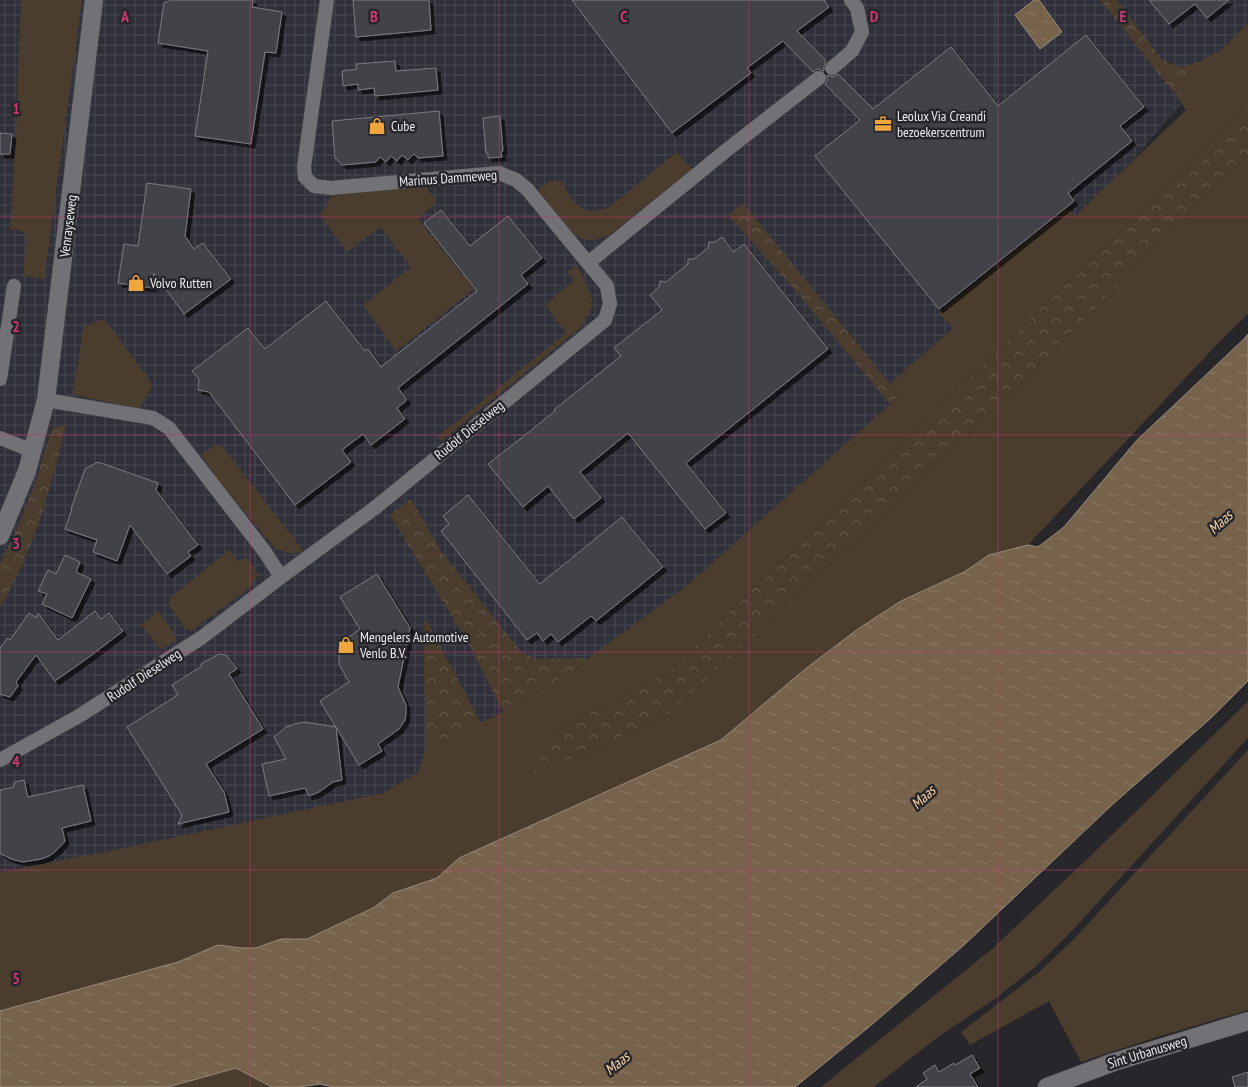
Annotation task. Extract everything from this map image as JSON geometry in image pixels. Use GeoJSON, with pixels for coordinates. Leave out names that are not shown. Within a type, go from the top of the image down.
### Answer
{"type":"FeatureCollection","features":[{"type":"Feature","properties":{"kind":"street","name":"Venrayseweg"},"geometry":{"type":"LineString","coordinates":[[0,536],[27,471],[46,400],[94,0]]}},
{"type":"Feature","properties":{"kind":"street","name":"Marinus Dammeweg"},"geometry":{"type":"LineString","coordinates":[[327,0],[304,167],[305,177],[314,186],[331,188],[499,172],[516,180],[527,189],[588,263]]}},
{"type":"Feature","properties":{"kind":"street"},"geometry":{"type":"LineString","coordinates":[[832,68],[852,51],[862,32],[857,8],[851,0]]}},
{"type":"Feature","properties":{"kind":"street"},"geometry":{"type":"LineString","coordinates":[[588,263],[819,78]]}},
{"type":"Feature","properties":{"kind":"street","name":"Rudolf Dieselweg"},"geometry":{"type":"LineString","coordinates":[[0,760],[79,716],[201,638],[376,507],[605,320],[610,304],[607,286],[588,263]]}},
{"type":"Feature","properties":{"kind":"street"},"geometry":{"type":"LineString","coordinates":[[0,380],[14,286]]}},
{"type":"Feature","properties":{"kind":"street"},"geometry":{"type":"LineString","coordinates":[[46,400],[153,418],[169,428],[265,552],[281,577]]}},
{"type":"Feature","properties":{"kind":"street"},"geometry":{"type":"LineString","coordinates":[[0,438],[33,451]]}},
{"type":"Feature","properties":{"kind":"street","name":"Sint Urbanusweg"},"geometry":{"type":"LineString","coordinates":[[1047,1087],[1114,1062],[1248,1021]]}},
{"type":"Feature","properties":{"kind":"shaded area"},"geometry":{"type":"Polygon","coordinates":[[[0,0],[1248,0],[1248,38],[1188,96],[1094,205],[890,383],[890,404],[689,584],[583,665],[418,773],[383,793],[0,876],[0,0]]]}},
{"type":"Feature","properties":{"kind":"green space"},"geometry":{"type":"Polygon","coordinates":[[[21,0],[82,0],[46,266],[46,279],[23,276],[27,241],[25,233],[19,230],[10,230],[21,0]]]}},
{"type":"Feature","properties":{"kind":"green space"},"geometry":{"type":"Polygon","coordinates":[[[1100,0],[1117,0],[1162,60],[1180,67],[1199,62],[1221,50],[1248,23],[1248,30],[1177,97],[1100,0]]]}},
{"type":"Feature","properties":{"kind":"green space"},"geometry":{"type":"Polygon","coordinates":[[[1248,30],[1248,107],[668,673],[553,732],[534,774],[591,752],[671,712],[902,498],[1020,384],[1248,154],[1248,314],[1223,338],[1028,545],[989,555],[964,572],[901,601],[858,629],[804,670],[721,740],[459,858],[437,878],[393,893],[373,908],[307,939],[281,939],[257,948],[218,945],[178,962],[0,1011],[0,872],[383,793],[418,773],[426,747],[503,712],[583,665],[586,660],[689,584],[890,404],[899,395],[890,383],[953,328],[939,313],[1067,206],[1075,216],[1186,110],[1177,97],[1248,30]]]}},
{"type":"Feature","properties":{"kind":"green space"},"geometry":{"type":"Polygon","coordinates":[[[1248,107],[1248,154],[1020,384],[902,498],[671,712],[591,752],[533,775],[540,745],[553,732],[668,673],[1248,107]]]}},
{"type":"Feature","properties":{"kind":"green space"},"geometry":{"type":"Polygon","coordinates":[[[677,152],[692,169],[610,234],[597,239],[587,240],[577,236],[538,190],[549,181],[563,181],[570,197],[584,209],[596,211],[608,208],[677,152]]]}},
{"type":"Feature","properties":{"kind":"green space"},"geometry":{"type":"Polygon","coordinates":[[[426,186],[436,202],[418,219],[474,289],[396,351],[363,305],[411,267],[380,227],[347,252],[320,215],[333,194],[426,186]]]}},
{"type":"Feature","properties":{"kind":"green space"},"geometry":{"type":"Polygon","coordinates":[[[743,203],[899,395],[890,404],[787,281],[728,215],[743,203]]]}},
{"type":"Feature","properties":{"kind":"green space"},"geometry":{"type":"Polygon","coordinates":[[[577,265],[590,292],[592,302],[590,311],[580,328],[441,441],[437,437],[566,333],[545,305],[574,280],[567,271],[577,265]]]}},
{"type":"Feature","properties":{"kind":"green space"},"geometry":{"type":"Polygon","coordinates":[[[100,320],[105,320],[151,382],[151,388],[139,409],[72,394],[83,327],[100,320]]]}},
{"type":"Feature","properties":{"kind":"green space"},"geometry":{"type":"Polygon","coordinates":[[[66,424],[54,472],[32,541],[23,564],[0,608],[0,563],[14,536],[35,484],[52,429],[66,424]]]}},
{"type":"Feature","properties":{"kind":"green space"},"geometry":{"type":"Polygon","coordinates":[[[220,445],[305,553],[288,553],[275,548],[222,485],[201,455],[212,447],[220,445]]]}},
{"type":"Feature","properties":{"kind":"green space"},"geometry":{"type":"Polygon","coordinates":[[[411,499],[441,551],[522,653],[537,659],[583,658],[586,660],[583,665],[503,712],[470,646],[390,515],[411,499]]]}},
{"type":"Feature","properties":{"kind":"green space"},"geometry":{"type":"Polygon","coordinates":[[[229,550],[238,561],[247,557],[258,574],[252,586],[191,631],[185,628],[169,605],[170,598],[229,550]]]}},
{"type":"Feature","properties":{"kind":"green space"},"geometry":{"type":"Polygon","coordinates":[[[158,611],[175,635],[176,641],[160,649],[141,625],[158,611]]]}},
{"type":"Feature","properties":{"kind":"green space"},"geometry":{"type":"Polygon","coordinates":[[[425,621],[427,621],[481,723],[426,747],[423,631],[425,621]]]}},
{"type":"Feature","properties":{"kind":"green space"},"geometry":{"type":"Polygon","coordinates":[[[1248,701],[1248,738],[1068,935],[1034,968],[996,998],[938,1037],[874,1087],[821,1087],[992,949],[1103,844],[1248,701]]]}},
{"type":"Feature","properties":{"kind":"green space"},"geometry":{"type":"Polygon","coordinates":[[[1248,750],[1248,1010],[1081,1062],[1049,1001],[970,1045],[961,1032],[1039,972],[1074,939],[1248,750]]]}},
{"type":"Feature","properties":{"kind":"green space"},"geometry":{"type":"Polygon","coordinates":[[[236,1068],[272,1087],[168,1087],[236,1068]]]}},
{"type":"Feature","properties":{"kind":"water"},"geometry":{"type":"Polygon","coordinates":[[[1034,0],[1039,0],[1062,32],[1040,49],[1015,15],[1034,0]]]}},
{"type":"Feature","properties":{"kind":"water","name":"Maas"},"geometry":{"type":"Polygon","coordinates":[[[1248,334],[1248,681],[1211,718],[1113,804],[963,946],[869,1027],[795,1087],[333,1087],[320,1084],[299,1087],[272,1087],[236,1068],[168,1087],[0,1087],[0,1011],[178,962],[218,945],[256,948],[281,939],[307,939],[373,908],[393,893],[437,878],[459,858],[721,740],[804,670],[858,629],[901,601],[964,572],[989,555],[1028,545],[1038,547],[1064,527],[1137,440],[1248,334]]]}},
{"type":"Feature","properties":{"kind":"building"},"geometry":{"type":"Polygon","coordinates":[[[172,0],[253,0],[252,7],[282,12],[276,53],[265,52],[251,144],[195,136],[208,51],[158,43],[164,3],[172,0]]]}},
{"type":"Feature","properties":{"kind":"building"},"geometry":{"type":"Polygon","coordinates":[[[353,0],[429,0],[431,30],[356,37],[353,0]]]}},
{"type":"Feature","properties":{"kind":"building"},"geometry":{"type":"Polygon","coordinates":[[[572,0],[824,0],[829,7],[797,31],[826,61],[824,71],[818,69],[813,72],[783,41],[747,68],[751,73],[672,133],[572,0]]]}},
{"type":"Feature","properties":{"kind":"building"},"geometry":{"type":"Polygon","coordinates":[[[1149,0],[1229,0],[1207,18],[1195,4],[1169,24],[1149,0]]]}},
{"type":"Feature","properties":{"kind":"building"},"geometry":{"type":"Polygon","coordinates":[[[1086,35],[1144,107],[1120,126],[1132,141],[1068,193],[1074,201],[939,309],[815,156],[860,120],[825,84],[827,75],[833,77],[838,74],[873,109],[951,47],[998,106],[1086,35]]]}},
{"type":"Feature","properties":{"kind":"building"},"geometry":{"type":"Polygon","coordinates":[[[395,61],[396,71],[436,68],[438,90],[375,96],[374,88],[358,90],[358,84],[343,86],[342,71],[357,69],[356,64],[395,61]]]}},
{"type":"Feature","properties":{"kind":"building"},"geometry":{"type":"Polygon","coordinates":[[[439,111],[443,156],[418,158],[414,154],[408,160],[402,155],[397,161],[391,156],[386,162],[380,157],[376,162],[342,165],[335,158],[332,121],[439,111]]]}},
{"type":"Feature","properties":{"kind":"building"},"geometry":{"type":"Polygon","coordinates":[[[500,116],[502,157],[488,158],[483,118],[500,116]]]}},
{"type":"Feature","properties":{"kind":"building"},"geometry":{"type":"Polygon","coordinates":[[[0,133],[12,134],[10,154],[0,154],[0,133]]]}},
{"type":"Feature","properties":{"kind":"building"},"geometry":{"type":"Polygon","coordinates":[[[147,183],[191,189],[185,236],[194,249],[203,243],[231,279],[184,314],[154,273],[152,288],[118,283],[124,244],[138,246],[147,183]]]}},
{"type":"Feature","properties":{"kind":"building"},"geometry":{"type":"Polygon","coordinates":[[[441,210],[470,246],[508,216],[542,258],[521,275],[528,284],[398,388],[407,400],[397,408],[405,419],[371,445],[363,434],[342,450],[351,462],[295,505],[209,392],[198,390],[199,379],[192,371],[248,328],[265,349],[326,301],[365,351],[368,349],[381,367],[477,291],[424,223],[441,210]]]}},
{"type":"Feature","properties":{"kind":"building"},"geometry":{"type":"Polygon","coordinates":[[[722,237],[734,252],[744,244],[828,349],[686,463],[726,513],[705,529],[628,433],[580,472],[601,498],[574,519],[548,486],[523,507],[488,464],[621,356],[614,348],[662,310],[650,295],[659,287],[660,281],[666,282],[688,264],[688,259],[694,259],[708,248],[709,242],[715,242],[722,237]]]}},
{"type":"Feature","properties":{"kind":"building"},"geometry":{"type":"Polygon","coordinates":[[[98,462],[158,483],[156,490],[198,545],[188,552],[191,556],[167,574],[130,525],[117,561],[93,552],[97,540],[65,529],[85,469],[98,462]]]}},
{"type":"Feature","properties":{"kind":"building"},"geometry":{"type":"Polygon","coordinates":[[[468,495],[540,584],[622,517],[663,567],[596,621],[591,616],[558,642],[551,634],[543,641],[537,633],[527,640],[441,531],[449,524],[443,516],[468,495]]]}},
{"type":"Feature","properties":{"kind":"building"},"geometry":{"type":"Polygon","coordinates":[[[65,555],[80,562],[76,572],[91,579],[72,618],[42,604],[47,594],[38,591],[48,570],[56,574],[65,555]]]}},
{"type":"Feature","properties":{"kind":"building"},"geometry":{"type":"Polygon","coordinates":[[[377,574],[410,628],[398,687],[406,705],[406,713],[405,720],[399,729],[378,744],[382,751],[359,765],[320,701],[349,682],[339,664],[340,647],[345,640],[360,629],[340,597],[377,574]]]}},
{"type":"Feature","properties":{"kind":"building"},"geometry":{"type":"Polygon","coordinates":[[[95,611],[101,619],[109,613],[123,631],[55,681],[36,655],[16,682],[18,686],[10,697],[0,694],[0,648],[8,638],[10,640],[29,613],[36,618],[38,613],[58,640],[95,611]]]}},
{"type":"Feature","properties":{"kind":"building"},"geometry":{"type":"Polygon","coordinates":[[[219,654],[226,655],[237,669],[229,674],[263,729],[206,764],[224,792],[229,812],[178,824],[182,815],[127,727],[178,695],[172,685],[202,666],[201,664],[219,654]]]}},
{"type":"Feature","properties":{"kind":"building"},"geometry":{"type":"Polygon","coordinates":[[[304,722],[336,727],[342,780],[333,782],[319,792],[309,796],[305,788],[269,796],[262,764],[286,759],[274,737],[286,727],[304,722]]]}},
{"type":"Feature","properties":{"kind":"building"},"geometry":{"type":"Polygon","coordinates":[[[24,780],[28,797],[83,785],[91,821],[62,828],[65,841],[57,850],[41,859],[23,862],[11,859],[0,853],[0,790],[14,787],[14,782],[24,780]]]}},
{"type":"Feature","properties":{"kind":"building"},"geometry":{"type":"Polygon","coordinates":[[[972,1055],[980,1068],[970,1074],[978,1087],[916,1087],[927,1079],[923,1073],[935,1065],[939,1072],[972,1055]]]}},
{"type":"Feature","properties":{"kind":"building"},"geometry":{"type":"Polygon","coordinates":[[[1248,1072],[1248,1087],[1235,1087],[1232,1077],[1248,1072]]]}},
{"type":"Feature","properties":{"kind":"place","name":"Leolux Via Creandi bezoekerscentrum"},"geometry":{"type":"Point","coordinates":[883,124]}},
{"type":"Feature","properties":{"kind":"place","name":"Cube"},"geometry":{"type":"Point","coordinates":[377,126]}},
{"type":"Feature","properties":{"kind":"place","name":"Volvo Rutten"},"geometry":{"type":"Point","coordinates":[136,283]}},
{"type":"Feature","properties":{"kind":"place","name":"Mengelers Automotive Venlo B.V."},"geometry":{"type":"Point","coordinates":[346,645]}}]}
